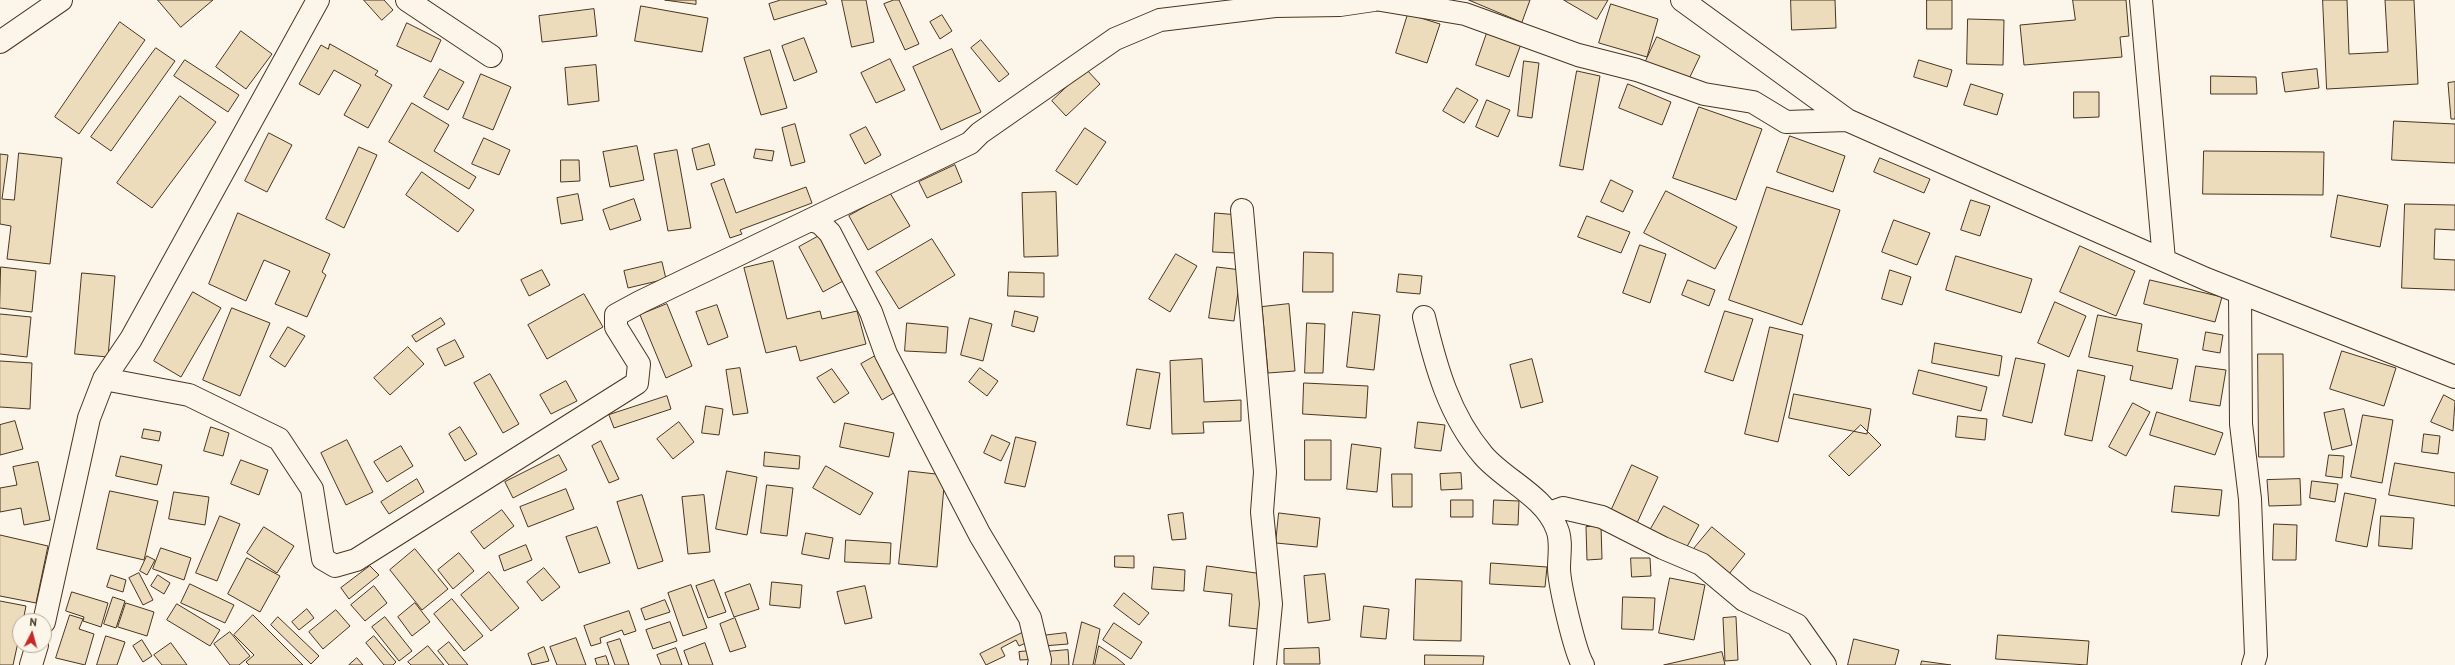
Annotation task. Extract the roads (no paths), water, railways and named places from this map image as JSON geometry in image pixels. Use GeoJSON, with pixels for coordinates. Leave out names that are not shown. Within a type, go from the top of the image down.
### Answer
{"type":"FeatureCollection","features":[{"type":"Feature","properties":{"kind":"street"},"geometry":{"type":"LineString","coordinates":[[0,42],[61,0]]}},
{"type":"Feature","properties":{"kind":"street"},"geometry":{"type":"LineString","coordinates":[[46,613],[89,418],[104,379],[131,339],[318,0]]}},
{"type":"Feature","properties":{"kind":"street"},"geometry":{"type":"LineString","coordinates":[[406,0],[491,56]]}},
{"type":"Feature","properties":{"kind":"street"},"geometry":{"type":"LineString","coordinates":[[104,379],[189,395],[279,439],[312,489],[323,559],[335,566],[356,560],[636,383],[639,364],[616,327],[616,315],[970,143],[980,133],[1115,39],[1160,20],[1274,6],[1340,5],[1374,0]]}},
{"type":"Feature","properties":{"kind":"street"},"geometry":{"type":"LineString","coordinates":[[1381,0],[1465,14],[1578,55],[1637,70],[1704,94],[1753,102],[1786,122],[1847,120]]}},
{"type":"Feature","properties":{"kind":"street"},"geometry":{"type":"LineString","coordinates":[[1682,0],[1847,120],[2240,293],[2455,377]]}},
{"type":"Feature","properties":{"kind":"street"},"geometry":{"type":"LineString","coordinates":[[2141,0],[2164,260]]}},
{"type":"Feature","properties":{"kind":"street"},"geometry":{"type":"LineString","coordinates":[[1242,210],[1265,472],[1262,512],[1271,604],[1265,665]]}},
{"type":"Feature","properties":{"kind":"street"},"geometry":{"type":"LineString","coordinates":[[810,220],[820,223],[830,233],[871,312],[886,354],[980,536],[1030,618],[1040,660],[1039,665]]}},
{"type":"Feature","properties":{"kind":"street"},"geometry":{"type":"LineString","coordinates":[[2240,293],[2242,424],[2250,499],[2253,548],[2256,655],[2253,665]]}},
{"type":"Feature","properties":{"kind":"street"},"geometry":{"type":"LineString","coordinates":[[1424,317],[1434,357],[1448,401],[1467,433],[1483,456],[1549,513],[1557,529],[1562,588],[1583,665]]}},
{"type":"Feature","properties":{"kind":"street"},"geometry":{"type":"LineString","coordinates":[[1549,513],[1564,508],[1602,517],[1662,548],[1701,564],[1744,600],[1797,625],[1825,665]]}},
{"type":"Feature","properties":{"kind":"street"},"geometry":{"type":"LineString","coordinates":[[31,665],[35,653]]}}]}
